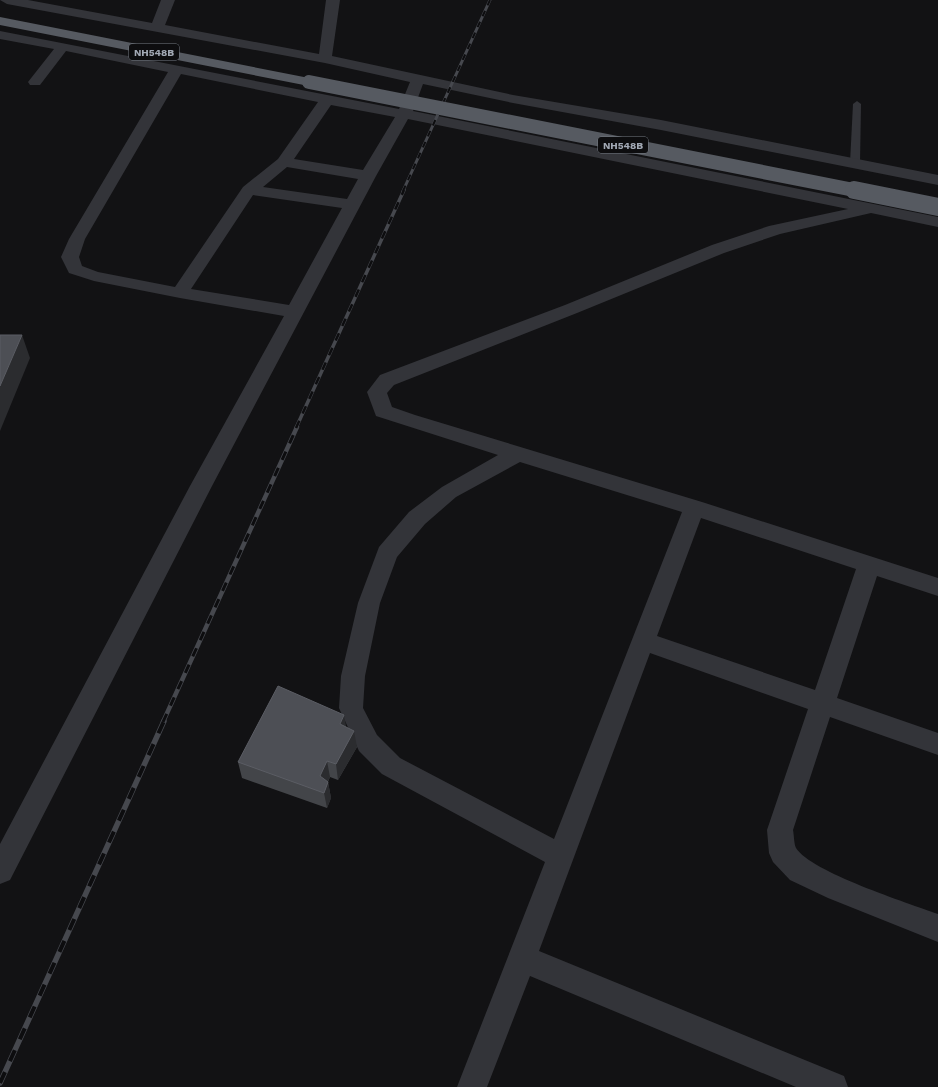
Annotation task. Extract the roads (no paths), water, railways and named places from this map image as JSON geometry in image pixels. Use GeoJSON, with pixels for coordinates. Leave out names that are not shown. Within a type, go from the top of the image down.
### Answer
{"type":"FeatureCollection","features":[{"type":"Feature","properties":{"kind":"highway","name":"NH548B"},"geometry":{"type":"LineString","coordinates":[[0,21],[938,207]]}},
{"type":"Feature","properties":{"kind":"street"},"geometry":{"type":"LineString","coordinates":[[7,0],[325,59],[513,99],[661,125],[938,180]]}},
{"type":"Feature","properties":{"kind":"street"},"geometry":{"type":"LineString","coordinates":[[157,28],[168,0]]}},
{"type":"Feature","properties":{"kind":"street"},"geometry":{"type":"LineString","coordinates":[[325,59],[333,0]]}},
{"type":"Feature","properties":{"kind":"street"},"geometry":{"type":"LineString","coordinates":[[0,35],[63,46],[326,101],[404,114],[938,222]]}},
{"type":"Feature","properties":{"kind":"street"},"geometry":{"type":"LineString","coordinates":[[35,82],[63,46]]}},
{"type":"Feature","properties":{"kind":"street"},"geometry":{"type":"LineString","coordinates":[[177,69],[77,239],[70,257],[75,269],[94,276],[180,294],[295,312]]}},
{"type":"Feature","properties":{"kind":"street"},"geometry":{"type":"LineString","coordinates":[[0,871],[197,493],[368,176],[404,114],[418,79]]}},
{"type":"Feature","properties":{"kind":"street"},"geometry":{"type":"LineString","coordinates":[[180,294],[249,190],[284,162],[326,101]]}},
{"type":"Feature","properties":{"kind":"street"},"geometry":{"type":"LineString","coordinates":[[284,162],[368,176]]}},
{"type":"Feature","properties":{"kind":"street"},"geometry":{"type":"LineString","coordinates":[[249,190],[353,205]]}},
{"type":"Feature","properties":{"kind":"street"},"geometry":{"type":"LineString","coordinates":[[869,208],[775,230],[718,249],[571,309],[386,380],[377,392],[383,411],[694,508],[938,587]]}},
{"type":"Feature","properties":{"kind":"street"},"geometry":{"type":"LineString","coordinates":[[517,454],[449,492],[417,518],[387,553],[369,603],[353,676],[351,708],[368,743],[391,766],[561,857]]}},
{"type":"Feature","properties":{"kind":"street"},"geometry":{"type":"LineString","coordinates":[[472,1087],[694,508]]}},
{"type":"Feature","properties":{"kind":"street"},"geometry":{"type":"LineString","coordinates":[[869,565],[824,703],[780,830],[784,853],[800,871],[838,889],[938,928]]}},
{"type":"Feature","properties":{"kind":"street"},"geometry":{"type":"LineString","coordinates":[[644,641],[938,744]]}},
{"type":"Feature","properties":{"kind":"street"},"geometry":{"type":"LineString","coordinates":[[522,958],[833,1087]]}},
{"type":"Feature","properties":{"kind":"lane"},"geometry":{"type":"LineString","coordinates":[[855,163],[857,104]]}},
{"type":"Feature","properties":{"kind":"railway"},"geometry":{"type":"LineString","coordinates":[[403,191],[490,0]]}},
{"type":"Feature","properties":{"kind":"railway"},"geometry":{"type":"LineString","coordinates":[[296,428],[404,190]]}},
{"type":"Feature","properties":{"kind":"railway"},"geometry":{"type":"LineString","coordinates":[[163,722],[297,427]]}},
{"type":"Feature","properties":{"kind":"railway"},"geometry":{"type":"LineString","coordinates":[[0,1083],[164,721]]}}]}
